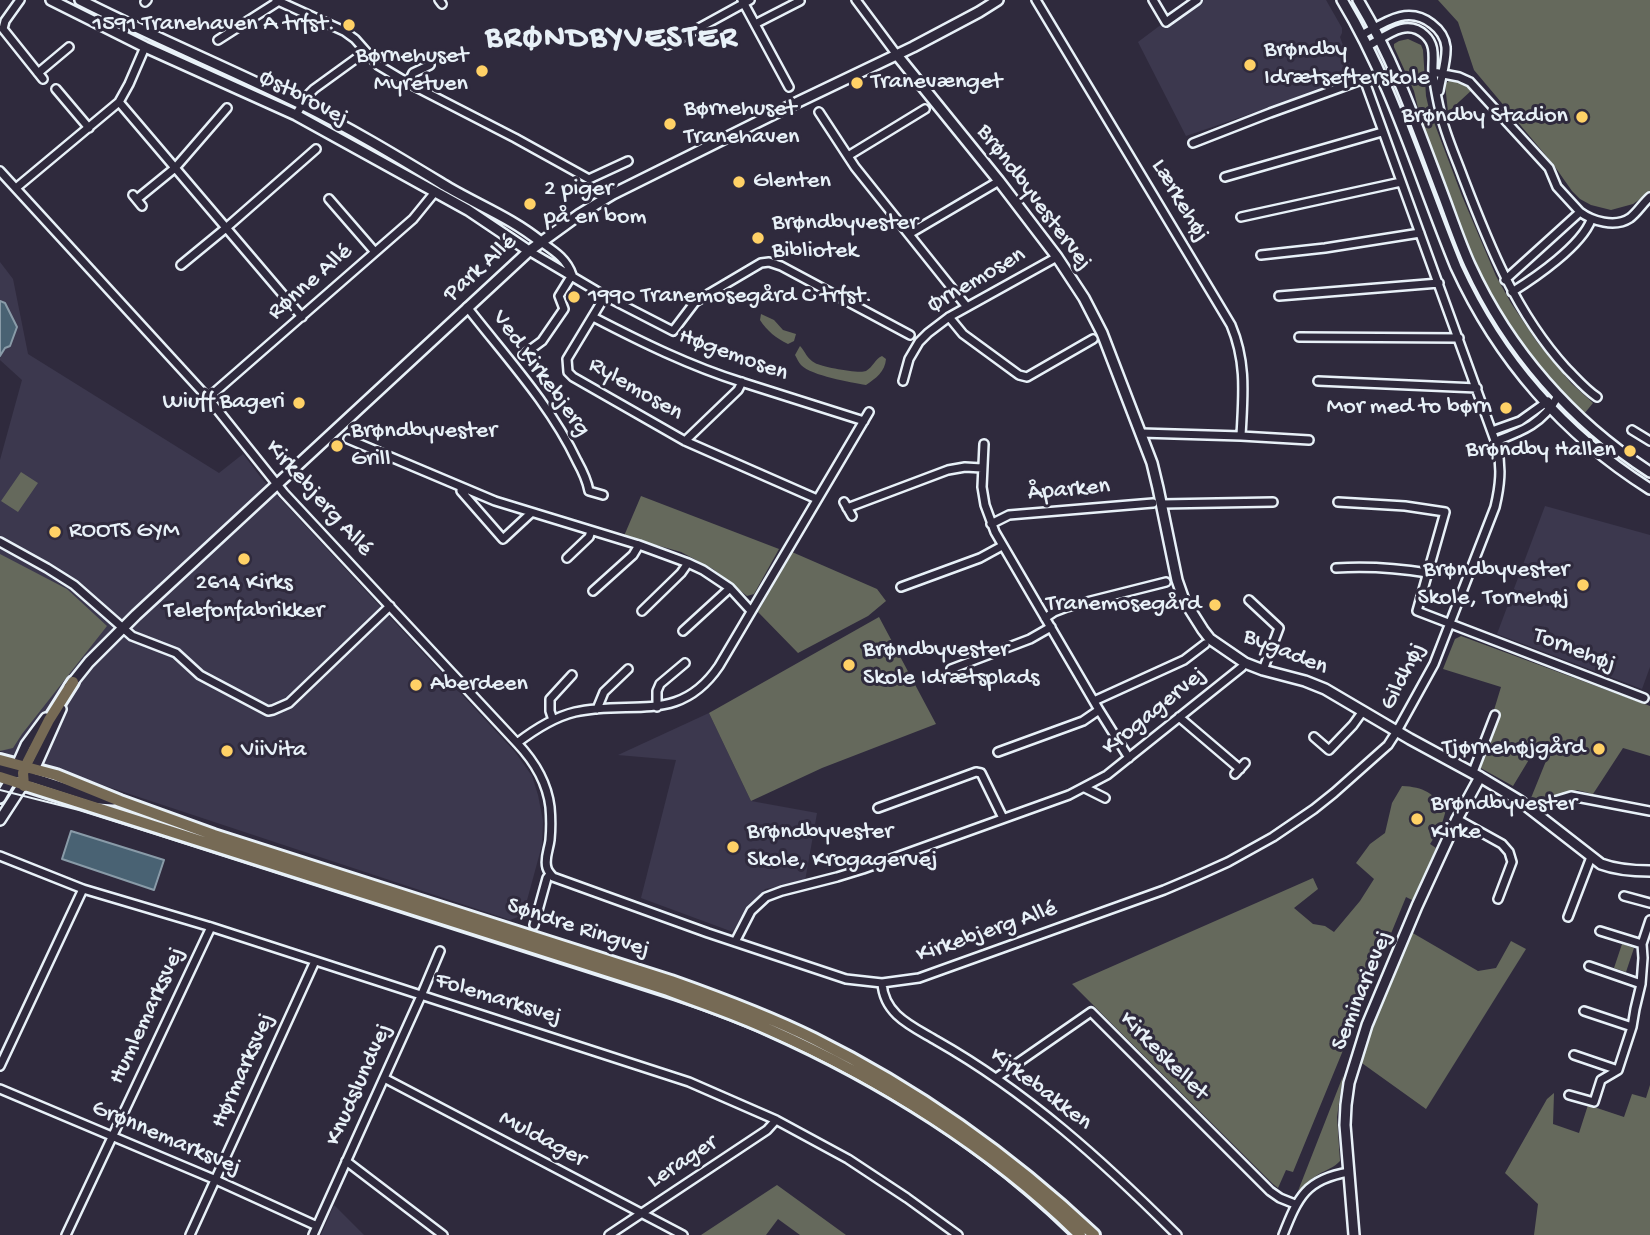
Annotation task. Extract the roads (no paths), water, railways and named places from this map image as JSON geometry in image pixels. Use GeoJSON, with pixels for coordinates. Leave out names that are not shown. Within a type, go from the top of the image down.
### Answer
{"type":"FeatureCollection","features":[{"type":"Feature","properties":{"kind":"main road"},"geometry":{"type":"LineString","coordinates":[[15,779],[73,682]]}},
{"type":"Feature","properties":{"kind":"main road","name":"Søndre Ringvej"},"geometry":{"type":"LineString","coordinates":[[0,760],[15,779],[668,990],[766,1027],[849,1068],[920,1110],[997,1164],[1080,1235]]}},
{"type":"Feature","properties":{"kind":"main road","name":"Søndre Ringvej"},"geometry":{"type":"LineString","coordinates":[[15,779],[56,775],[214,835],[658,977],[769,1018],[865,1066],[944,1114],[1005,1157],[1094,1235]]}},
{"type":"Feature","properties":{"kind":"street"},"geometry":{"type":"LineString","coordinates":[[20,0],[5,21],[3,29],[40,76],[69,47]]}},
{"type":"Feature","properties":{"kind":"street","name":"Østbrovej"},"geometry":{"type":"LineString","coordinates":[[51,0],[145,47],[296,115],[480,217],[528,251]]}},
{"type":"Feature","properties":{"kind":"street","name":"Østbrovej"},"geometry":{"type":"LineString","coordinates":[[80,0],[302,104],[378,145],[464,197],[512,221],[541,242]]}},
{"type":"Feature","properties":{"kind":"street","name":"Brøndbyvestervej"},"geometry":{"type":"LineString","coordinates":[[856,0],[999,181],[1057,257],[1084,298],[1102,333],[1142,436]]}},
{"type":"Feature","properties":{"kind":"street","name":"Park Allé"},"geometry":{"type":"LineString","coordinates":[[73,682],[122,628],[528,251],[613,194],[897,55],[998,0]]}},
{"type":"Feature","properties":{"kind":"street","name":"Lærkehøj"},"geometry":{"type":"LineString","coordinates":[[1036,0],[1231,325],[1241,354],[1243,370],[1241,436]]}},
{"type":"Feature","properties":{"kind":"street"},"geometry":{"type":"LineString","coordinates":[[1153,0],[1166,22],[1197,0]]}},
{"type":"Feature","properties":{"kind":"street"},"geometry":{"type":"LineString","coordinates":[[1342,0],[1368,46],[1401,122],[1446,244],[1478,312],[1503,350],[1566,425],[1650,489]]}},
{"type":"Feature","properties":{"kind":"street"},"geometry":{"type":"LineString","coordinates":[[1358,0],[1397,74],[1461,243],[1489,303],[1514,342],[1558,396],[1599,435],[1650,472]]}},
{"type":"Feature","properties":{"kind":"street"},"geometry":{"type":"LineString","coordinates":[[218,40],[278,1],[344,32],[355,39],[378,65],[408,83],[589,179],[628,161]]}},
{"type":"Feature","properties":{"kind":"street"},"geometry":{"type":"LineString","coordinates":[[668,45],[745,1],[789,87]]}},
{"type":"Feature","properties":{"kind":"street"},"geometry":{"type":"LineString","coordinates":[[755,24],[800,1]]}},
{"type":"Feature","properties":{"kind":"street"},"geometry":{"type":"LineString","coordinates":[[1362,35],[1396,16],[1414,15],[1429,21],[1440,31],[1446,44],[1437,73]]}},
{"type":"Feature","properties":{"kind":"street"},"geometry":{"type":"LineString","coordinates":[[1368,46],[1403,27],[1423,32],[1430,40],[1437,73],[1437,98],[1446,130],[1482,228],[1505,280],[1547,346],[1597,397]]}},
{"type":"Feature","properties":{"kind":"street"},"geometry":{"type":"LineString","coordinates":[[16,188],[119,102],[145,47]]}},
{"type":"Feature","properties":{"kind":"street"},"geometry":{"type":"LineString","coordinates":[[296,115],[314,89],[365,52]]}},
{"type":"Feature","properties":{"kind":"street"},"geometry":{"type":"LineString","coordinates":[[408,83],[413,73],[430,65]]}},
{"type":"Feature","properties":{"kind":"street"},"geometry":{"type":"LineString","coordinates":[[1437,73],[1470,82],[1549,168],[1557,187],[1591,220],[1614,223],[1628,220],[1650,197]]}},
{"type":"Feature","properties":{"kind":"street","name":"Gildhøj"},"geometry":{"type":"LineString","coordinates":[[1193,143],[1364,79],[1496,441],[1501,470],[1495,507],[1434,664],[1397,731]]}},
{"type":"Feature","properties":{"kind":"street"},"geometry":{"type":"LineString","coordinates":[[56,89],[89,128]]}},
{"type":"Feature","properties":{"kind":"street"},"geometry":{"type":"LineString","coordinates":[[119,102],[302,317]]}},
{"type":"Feature","properties":{"kind":"street"},"geometry":{"type":"LineString","coordinates":[[137,200],[175,168],[227,108]]}},
{"type":"Feature","properties":{"kind":"street"},"geometry":{"type":"LineString","coordinates":[[848,156],[925,109]]}},
{"type":"Feature","properties":{"kind":"street"},"geometry":{"type":"LineString","coordinates":[[819,112],[848,156],[967,307]]}},
{"type":"Feature","properties":{"kind":"street"},"geometry":{"type":"LineString","coordinates":[[1224,177],[1382,132]]}},
{"type":"Feature","properties":{"kind":"street"},"geometry":{"type":"LineString","coordinates":[[181,265],[316,149]]}},
{"type":"Feature","properties":{"kind":"street","name":"Kirkebjerg Allé"},"geometry":{"type":"LineString","coordinates":[[0,171],[208,398],[277,484],[534,764],[547,794],[551,822],[546,862],[550,874],[556,878],[846,979],[882,983],[919,978],[1164,890],[1228,862],[1273,837],[1314,809],[1392,740],[1397,731]]}},
{"type":"Feature","properties":{"kind":"street"},"geometry":{"type":"LineString","coordinates":[[909,233],[999,181]]}},
{"type":"Feature","properties":{"kind":"street"},"geometry":{"type":"LineString","coordinates":[[1241,217],[1401,182]]}},
{"type":"Feature","properties":{"kind":"street","name":"Rønne Allé"},"geometry":{"type":"LineString","coordinates":[[208,398],[420,213],[435,192]]}},
{"type":"Feature","properties":{"kind":"street"},"geometry":{"type":"LineString","coordinates":[[329,199],[375,252]]}},
{"type":"Feature","properties":{"kind":"street"},"geometry":{"type":"LineString","coordinates":[[1505,280],[1580,212]]}},
{"type":"Feature","properties":{"kind":"street"},"geometry":{"type":"LineString","coordinates":[[1512,292],[1540,274],[1583,234],[1591,220]]}},
{"type":"Feature","properties":{"kind":"street"},"geometry":{"type":"LineString","coordinates":[[1261,255],[1420,233]]}},
{"type":"Feature","properties":{"kind":"street"},"geometry":{"type":"LineString","coordinates":[[523,355],[542,341],[564,309],[559,296],[572,275],[569,265],[541,242]]}},
{"type":"Feature","properties":{"kind":"street"},"geometry":{"type":"LineString","coordinates":[[528,251],[605,296],[673,331],[695,302],[761,263],[769,262],[910,335]]}},
{"type":"Feature","properties":{"kind":"street","name":"Ørnemosen"},"geometry":{"type":"LineString","coordinates":[[903,380],[909,359],[928,333],[949,317],[1057,257]]}},
{"type":"Feature","properties":{"kind":"street"},"geometry":{"type":"LineString","coordinates":[[1279,296],[1439,284]]}},
{"type":"Feature","properties":{"kind":"street","name":"Rylemosen"},"geometry":{"type":"LineString","coordinates":[[605,296],[567,359],[568,372],[573,377],[685,441],[817,499]]}},
{"type":"Feature","properties":{"kind":"street","name":"Ved Kirkebjerg"},"geometry":{"type":"LineString","coordinates":[[467,307],[566,438],[587,480],[589,491],[603,495]]}},
{"type":"Feature","properties":{"kind":"street","name":"Høgemosen"},"geometry":{"type":"LineString","coordinates":[[593,317],[668,354],[742,383],[864,421]]}},
{"type":"Feature","properties":{"kind":"street"},"geometry":{"type":"LineString","coordinates":[[949,317],[963,334],[1019,375],[1027,377],[1093,339]]}},
{"type":"Feature","properties":{"kind":"street"},"geometry":{"type":"LineString","coordinates":[[1298,337],[1459,338]]}},
{"type":"Feature","properties":{"kind":"street"},"geometry":{"type":"LineString","coordinates":[[1318,381],[1477,388]]}},
{"type":"Feature","properties":{"kind":"street","name":"Rylemosen"},"geometry":{"type":"LineString","coordinates":[[685,441],[742,383]]}},
{"type":"Feature","properties":{"kind":"street"},"geometry":{"type":"LineString","coordinates":[[1496,441],[1526,429],[1558,396]]}},
{"type":"Feature","properties":{"kind":"street"},"geometry":{"type":"LineString","coordinates":[[1492,431],[1520,421],[1548,405]]}},
{"type":"Feature","properties":{"kind":"street"},"geometry":{"type":"LineString","coordinates":[[517,743],[552,720],[575,712],[657,707],[675,703],[708,680],[719,666],[869,412]]}},
{"type":"Feature","properties":{"kind":"street"},"geometry":{"type":"LineString","coordinates":[[1632,430],[1650,441]]}},
{"type":"Feature","properties":{"kind":"street"},"geometry":{"type":"LineString","coordinates":[[1142,436],[1241,436],[1309,440]]}},
{"type":"Feature","properties":{"kind":"street","name":"Bygaden"},"geometry":{"type":"LineString","coordinates":[[1142,436],[1152,463],[1157,504],[1177,580],[1184,600],[1210,639],[1245,663],[1325,689],[1477,775],[1538,814],[1591,857],[1611,868],[1650,871]]}},
{"type":"Feature","properties":{"kind":"street"},"geometry":{"type":"LineString","coordinates":[[348,439],[461,487],[531,513],[639,545],[688,563],[730,588],[751,611]]}},
{"type":"Feature","properties":{"kind":"street"},"geometry":{"type":"LineString","coordinates":[[984,444],[982,487],[991,523],[1002,546],[1129,758]]}},
{"type":"Feature","properties":{"kind":"street"},"geometry":{"type":"LineString","coordinates":[[852,516],[846,505],[948,470],[982,468]]}},
{"type":"Feature","properties":{"kind":"street"},"geometry":{"type":"LineString","coordinates":[[461,487],[461,491],[503,539],[531,513]]}},
{"type":"Feature","properties":{"kind":"street"},"geometry":{"type":"LineString","coordinates":[[1157,504],[1273,502]]}},
{"type":"Feature","properties":{"kind":"street"},"geometry":{"type":"LineString","coordinates":[[1336,568],[1371,566],[1428,573],[1445,512],[1405,506],[1338,502]]}},
{"type":"Feature","properties":{"kind":"street","name":"Åparken"},"geometry":{"type":"LineString","coordinates":[[991,523],[1009,515],[1157,504]]}},
{"type":"Feature","properties":{"kind":"street"},"geometry":{"type":"LineString","coordinates":[[567,558],[589,537],[591,531]]}},
{"type":"Feature","properties":{"kind":"street"},"geometry":{"type":"LineString","coordinates":[[0,542],[74,585],[132,636],[176,653],[203,677],[268,710],[289,704],[390,606]]}},
{"type":"Feature","properties":{"kind":"street"},"geometry":{"type":"LineString","coordinates":[[593,591],[634,555],[639,545]]}},
{"type":"Feature","properties":{"kind":"street"},"geometry":{"type":"LineString","coordinates":[[901,587],[980,558],[1002,546]]}},
{"type":"Feature","properties":{"kind":"street"},"geometry":{"type":"LineString","coordinates":[[642,611],[688,563]]}},
{"type":"Feature","properties":{"kind":"street","name":"Tornehøj"},"geometry":{"type":"LineString","coordinates":[[1428,573],[1417,611],[1644,698]]}},
{"type":"Feature","properties":{"kind":"street"},"geometry":{"type":"LineString","coordinates":[[1045,618],[1067,607],[1167,582]]}},
{"type":"Feature","properties":{"kind":"street"},"geometry":{"type":"LineString","coordinates":[[684,631],[730,588]]}},
{"type":"Feature","properties":{"kind":"street"},"geometry":{"type":"LineString","coordinates":[[1249,600],[1279,628],[1262,670]]}},
{"type":"Feature","properties":{"kind":"street"},"geometry":{"type":"LineString","coordinates":[[951,669],[1030,639],[1051,628]]}},
{"type":"Feature","properties":{"kind":"street"},"geometry":{"type":"LineString","coordinates":[[1094,701],[1184,660],[1205,644]]}},
{"type":"Feature","properties":{"kind":"street"},"geometry":{"type":"LineString","coordinates":[[657,707],[660,684],[685,663]]}},
{"type":"Feature","properties":{"kind":"street","name":"Krogagervej"},"geometry":{"type":"LineString","coordinates":[[736,942],[751,911],[760,901],[774,893],[854,872],[1085,788],[1129,758],[1245,663]]}},
{"type":"Feature","properties":{"kind":"street"},"geometry":{"type":"LineString","coordinates":[[597,709],[604,692],[628,669]]}},
{"type":"Feature","properties":{"kind":"street"},"geometry":{"type":"LineString","coordinates":[[552,720],[550,699],[572,675]]}},
{"type":"Feature","properties":{"kind":"street"},"geometry":{"type":"LineString","coordinates":[[998,752],[1083,721],[1099,710]]}},
{"type":"Feature","properties":{"kind":"street"},"geometry":{"type":"LineString","coordinates":[[1314,737],[1329,751],[1363,711]]}},
{"type":"Feature","properties":{"kind":"street"},"geometry":{"type":"LineString","coordinates":[[1477,775],[1495,715]]}},
{"type":"Feature","properties":{"kind":"street"},"geometry":{"type":"LineString","coordinates":[[1179,717],[1240,769]]}},
{"type":"Feature","properties":{"kind":"street"},"geometry":{"type":"LineString","coordinates":[[0,768],[15,779],[11,803],[0,820]]}},
{"type":"Feature","properties":{"kind":"street"},"geometry":{"type":"LineString","coordinates":[[878,808],[976,772],[981,773],[1003,818]]}},
{"type":"Feature","properties":{"kind":"street","name":"Seminarievej"},"geometry":{"type":"LineString","coordinates":[[1354,1235],[1345,1125],[1349,1083],[1359,1047],[1477,775]]}},
{"type":"Feature","properties":{"kind":"street","name":"Krogagervej"},"geometry":{"type":"LineString","coordinates":[[1085,788],[1105,798]]}},
{"type":"Feature","properties":{"kind":"street"},"geometry":{"type":"LineString","coordinates":[[1538,814],[1548,803],[1571,796],[1650,811]]}},
{"type":"Feature","properties":{"kind":"street"},"geometry":{"type":"LineString","coordinates":[[1457,819],[1502,844],[1509,852],[1512,862],[1498,899]]}},
{"type":"Feature","properties":{"kind":"street","name":"Folemarksvej"},"geometry":{"type":"LineString","coordinates":[[0,856],[83,889],[211,927],[689,1082],[776,1120],[858,1166],[958,1235]]}},
{"type":"Feature","properties":{"kind":"street"},"geometry":{"type":"LineString","coordinates":[[1568,917],[1591,857]]}},
{"type":"Feature","properties":{"kind":"street","name":"Kirkebjerg Allé"},"geometry":{"type":"LineString","coordinates":[[534,925],[550,874]]}},
{"type":"Feature","properties":{"kind":"street"},"geometry":{"type":"LineString","coordinates":[[0,1066],[83,889]]}},
{"type":"Feature","properties":{"kind":"street"},"geometry":{"type":"LineString","coordinates":[[1624,895],[1650,903]]}},
{"type":"Feature","properties":{"kind":"street"},"geometry":{"type":"LineString","coordinates":[[1569,1095],[1594,1102],[1601,1080],[1618,1070],[1632,1027],[1647,958],[1642,944],[1650,920]]}},
{"type":"Feature","properties":{"kind":"street","name":"Humlemarksvej"},"geometry":{"type":"LineString","coordinates":[[66,1235],[211,927]]}},
{"type":"Feature","properties":{"kind":"street"},"geometry":{"type":"LineString","coordinates":[[1600,931],[1642,944]]}},
{"type":"Feature","properties":{"kind":"street","name":"Knudslundvej"},"geometry":{"type":"LineString","coordinates":[[313,1235],[440,951]]}},
{"type":"Feature","properties":{"kind":"street","name":"Hørmarksvej"},"geometry":{"type":"LineString","coordinates":[[190,1235],[315,961]]}},
{"type":"Feature","properties":{"kind":"street"},"geometry":{"type":"LineString","coordinates":[[1589,966],[1641,984]]}},
{"type":"Feature","properties":{"kind":"street","name":"Kirkebakken"},"geometry":{"type":"LineString","coordinates":[[882,983],[888,1006],[902,1021],[944,1044],[996,1078],[1056,1123],[1097,1158],[1177,1235]]}},
{"type":"Feature","properties":{"kind":"street"},"geometry":{"type":"LineString","coordinates":[[1584,1011],[1632,1027]]}},
{"type":"Feature","properties":{"kind":"street","name":"Kirkeskellet"},"geometry":{"type":"LineString","coordinates":[[996,1078],[1090,1012],[1270,1191],[1295,1204]]}},
{"type":"Feature","properties":{"kind":"street"},"geometry":{"type":"LineString","coordinates":[[1574,1055],[1618,1070]]}},
{"type":"Feature","properties":{"kind":"street","name":"Muldager"},"geometry":{"type":"LineString","coordinates":[[384,1078],[683,1235]]}},
{"type":"Feature","properties":{"kind":"street","name":"Grønnemarksvej"},"geometry":{"type":"LineString","coordinates":[[0,1089],[216,1180],[317,1226]]}},
{"type":"Feature","properties":{"kind":"street","name":"Lerager"},"geometry":{"type":"LineString","coordinates":[[609,1235],[767,1130],[776,1120]]}},
{"type":"Feature","properties":{"kind":"street"},"geometry":{"type":"LineString","coordinates":[[346,1161],[443,1235]]}},
{"type":"Feature","properties":{"kind":"street"},"geometry":{"type":"LineString","coordinates":[[1283,1235],[1295,1204],[1307,1191],[1324,1178],[1349,1172]]}},
{"type":"Feature","properties":{"kind":"water"},"geometry":{"type":"Polygon","coordinates":[[[0,301],[5,303],[17,327],[10,346],[5,348],[0,356],[0,301]]]}},
{"type":"Feature","properties":{"kind":"water"},"geometry":{"type":"Polygon","coordinates":[[[71,831],[164,860],[154,890],[62,859],[71,831]]]}},
{"type":"Feature","properties":{"kind":"tram line"},"geometry":{"type":"LineString","coordinates":[[0,790],[79,810],[727,1019],[833,1067],[934,1126],[1026,1196],[1069,1235]]}},
{"type":"Feature","properties":{"kind":"place","name":"1591 Tranehaven A trfst."},"geometry":{"type":"Point","coordinates":[349,25]}},
{"type":"Feature","properties":{"kind":"place","name":"Brøndby Idrætsefterskole"},"geometry":{"type":"Point","coordinates":[1250,65]}},
{"type":"Feature","properties":{"kind":"place","name":"Børnehuset Myretuen"},"geometry":{"type":"Point","coordinates":[482,71]}},
{"type":"Feature","properties":{"kind":"place","name":"Tranevænget"},"geometry":{"type":"Point","coordinates":[857,83]}},
{"type":"Feature","properties":{"kind":"place","name":"Brøndby Stadion"},"geometry":{"type":"Point","coordinates":[1582,117]}},
{"type":"Feature","properties":{"kind":"place","name":"Børnehuset Tranehaven"},"geometry":{"type":"Point","coordinates":[670,124]}},
{"type":"Feature","properties":{"kind":"place","name":"Glenten"},"geometry":{"type":"Point","coordinates":[739,182]}},
{"type":"Feature","properties":{"kind":"place","name":"2 piger på en bom"},"geometry":{"type":"Point","coordinates":[530,204]}},
{"type":"Feature","properties":{"kind":"place","name":"Brøndbyvester Bibliotek"},"geometry":{"type":"Point","coordinates":[758,238]}},
{"type":"Feature","properties":{"kind":"place","name":"1990 Tranemosegård C trfst."},"geometry":{"type":"Point","coordinates":[574,297]}},
{"type":"Feature","properties":{"kind":"place","name":"Wiuff Bageri"},"geometry":{"type":"Point","coordinates":[299,403]}},
{"type":"Feature","properties":{"kind":"place","name":"Mor med to børn"},"geometry":{"type":"Point","coordinates":[1506,408]}},
{"type":"Feature","properties":{"kind":"place","name":"Brøndbyvester Grill"},"geometry":{"type":"Point","coordinates":[337,446]}},
{"type":"Feature","properties":{"kind":"place","name":"Brøndby Hallen"},"geometry":{"type":"Point","coordinates":[1630,451]}},
{"type":"Feature","properties":{"kind":"place","name":"ROOTS GYM"},"geometry":{"type":"Point","coordinates":[55,532]}},
{"type":"Feature","properties":{"kind":"place","name":"2614 Kirks Telefonfabrikker"},"geometry":{"type":"Point","coordinates":[244,559]}},
{"type":"Feature","properties":{"kind":"place","name":"Brøndbyvester Skole, Tornehøj"},"geometry":{"type":"Point","coordinates":[1583,585]}},
{"type":"Feature","properties":{"kind":"place","name":"Tranemosegård"},"geometry":{"type":"Point","coordinates":[1215,605]}},
{"type":"Feature","properties":{"kind":"place","name":"Brøndbyvester Skole Idrætsplads"},"geometry":{"type":"Point","coordinates":[849,665]}},
{"type":"Feature","properties":{"kind":"place","name":"Aberdeen"},"geometry":{"type":"Point","coordinates":[416,685]}},
{"type":"Feature","properties":{"kind":"place","name":"Tjørnehøjgård"},"geometry":{"type":"Point","coordinates":[1599,749]}},
{"type":"Feature","properties":{"kind":"place","name":"ViiVita"},"geometry":{"type":"Point","coordinates":[227,751]}},
{"type":"Feature","properties":{"kind":"place","name":"Brøndbyvester Kirke"},"geometry":{"type":"Point","coordinates":[1417,819]}},
{"type":"Feature","properties":{"kind":"place","name":"Brøndbyvester Skole, Krogagervej"},"geometry":{"type":"Point","coordinates":[733,847]}},
{"type":"Feature","properties":{"kind":"district","name":"BRØNDBYVESTER"},"geometry":{"type":"Point","coordinates":[612,40]}}]}
